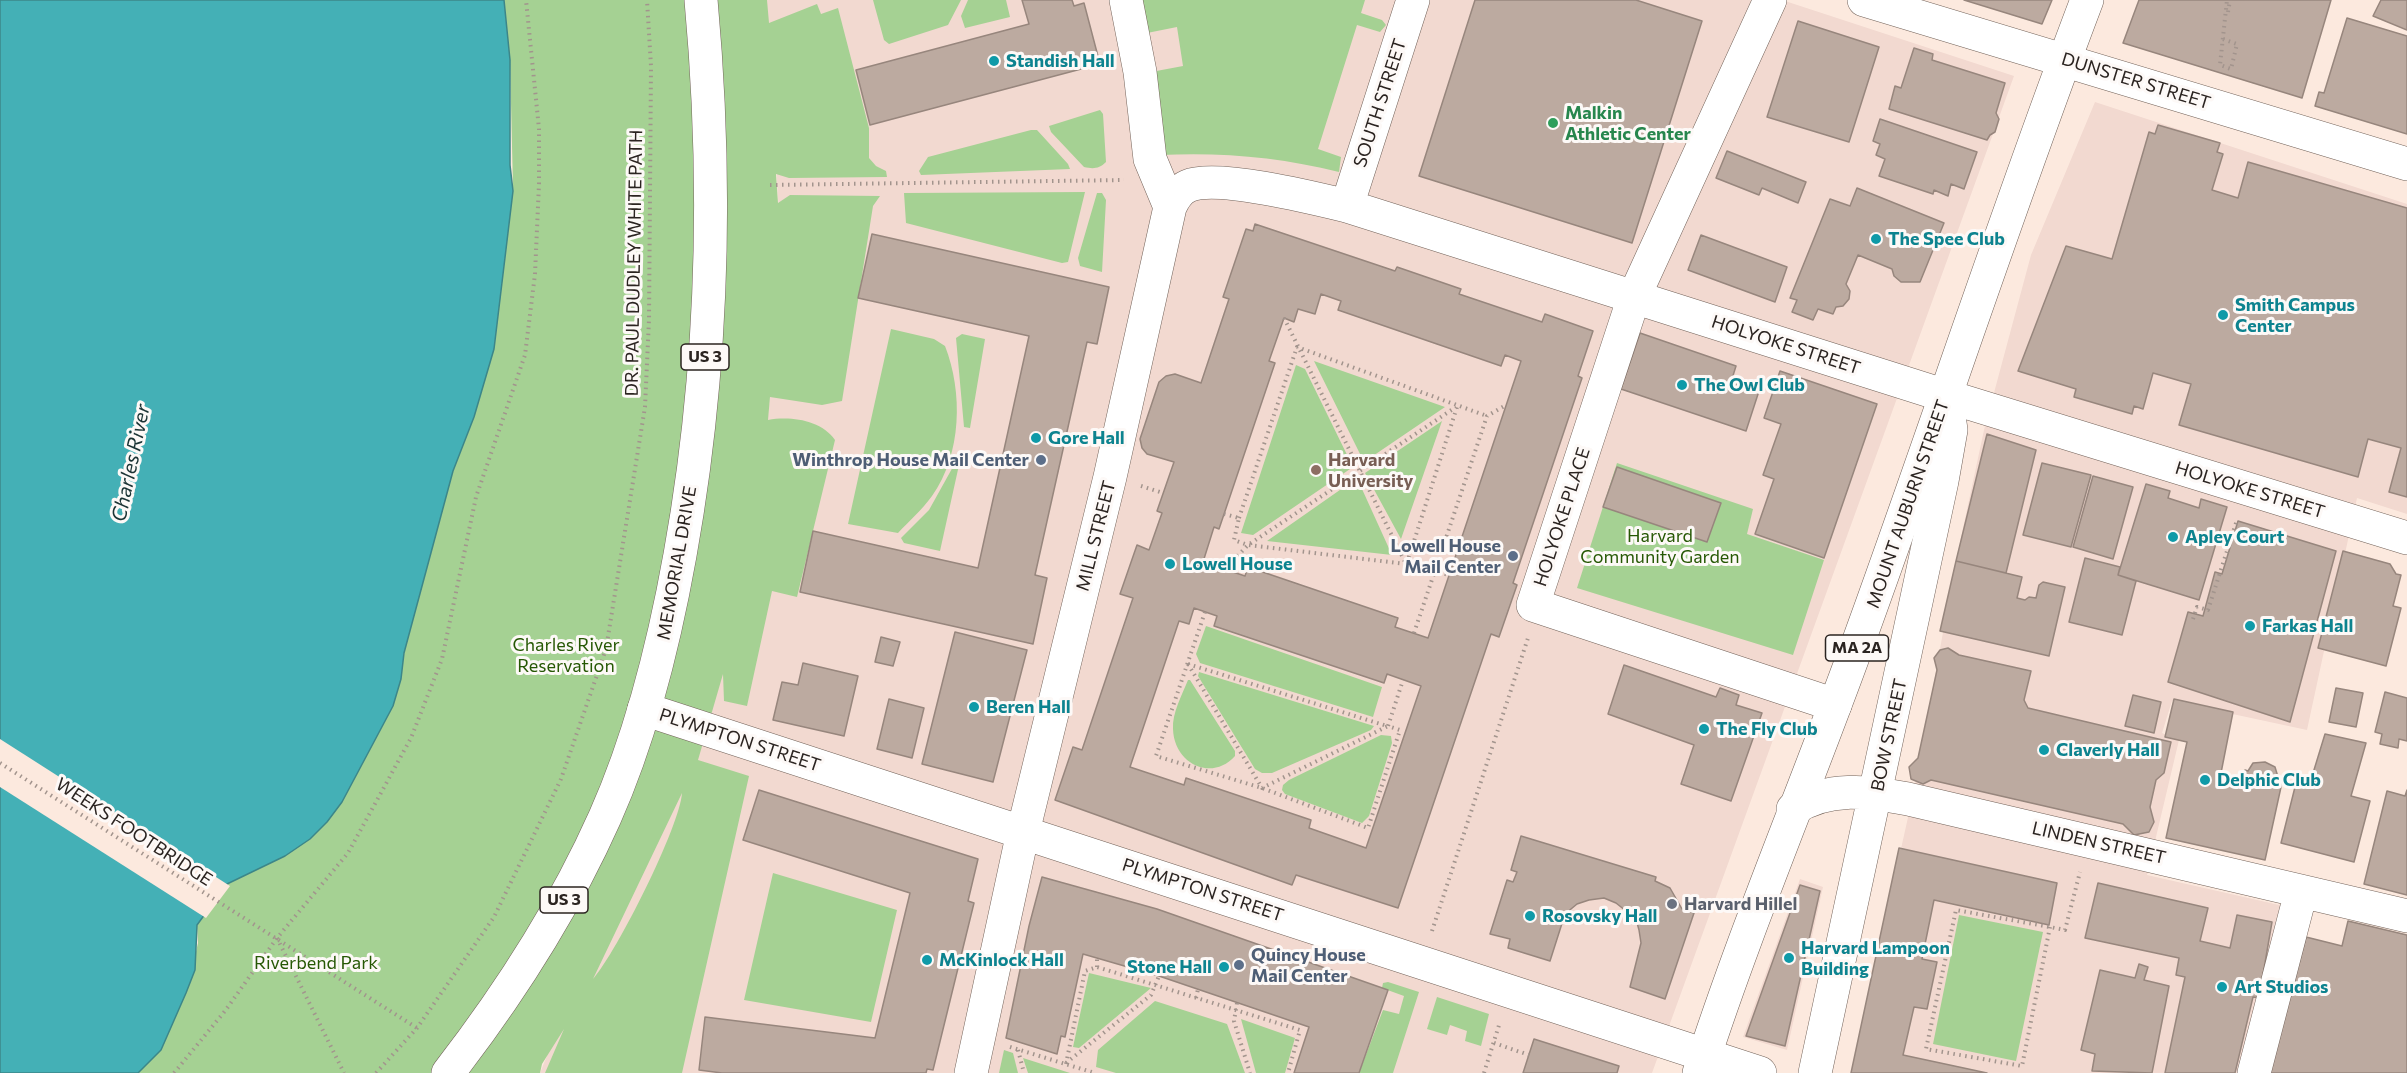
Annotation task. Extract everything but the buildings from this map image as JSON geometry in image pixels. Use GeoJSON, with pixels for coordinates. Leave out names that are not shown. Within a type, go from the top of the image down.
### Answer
{"type":"FeatureCollection","features":[{"type":"Feature","properties":{"kind":"main road","name":"MEMORIAL DRIVE"},"geometry":{"type":"LineString","coordinates":[[448,1073],[506,996],[553,922],[606,816],[644,709],[665,631],[684,531],[704,363],[711,205],[706,54],[701,0]]}},
{"type":"Feature","properties":{"kind":"main road"},"geometry":{"type":"LineString","coordinates":[[1126,0],[1142,85],[1150,159],[1170,207]]}},
{"type":"Feature","properties":{"kind":"main road","name":"SOUTH STREET"},"geometry":{"type":"LineString","coordinates":[[1347,206],[1413,0]]}},
{"type":"Feature","properties":{"kind":"main road"},"geometry":{"type":"LineString","coordinates":[[1634,297],[1770,0]]}},
{"type":"Feature","properties":{"kind":"main road","name":"DUNSTER STREET"},"geometry":{"type":"LineString","coordinates":[[1864,0],[2407,164]]}},
{"type":"Feature","properties":{"kind":"main road","name":"MOUNT AUBURN STREET"},"geometry":{"type":"LineString","coordinates":[[1702,1063],[1793,810],[1835,705],[1946,396],[1975,305],[2086,0]]}},
{"type":"Feature","properties":{"kind":"main road","name":"HOLYOKE STREET"},"geometry":{"type":"LineString","coordinates":[[1170,207],[1180,190],[1193,184],[1204,183],[1268,189],[1347,206],[1946,396],[2407,538]]}},
{"type":"Feature","properties":{"kind":"main road","name":"MILL STREET"},"geometry":{"type":"LineString","coordinates":[[971,1073],[1023,832],[1116,454],[1170,207]]}},
{"type":"Feature","properties":{"kind":"main road","name":"HOLYOKE PLACE"},"geometry":{"type":"LineString","coordinates":[[1634,297],[1533,605],[1835,705]]}},
{"type":"Feature","properties":{"kind":"main road","name":"BOW STREET"},"geometry":{"type":"LineString","coordinates":[[1815,1073],[1942,481],[1950,430],[1946,396]]}},
{"type":"Feature","properties":{"kind":"main road","name":"PLYMPTON STREET"},"geometry":{"type":"LineString","coordinates":[[644,709],[1023,832],[1702,1063],[1760,1073]]}},
{"type":"Feature","properties":{"kind":"main road","name":"LINDEN STREET"},"geometry":{"type":"LineString","coordinates":[[1793,810],[1809,800],[1830,794],[1853,791],[1876,793],[2028,826],[2407,916]]}},
{"type":"Feature","properties":{"kind":"main road"},"geometry":{"type":"LineString","coordinates":[[2254,1073],[2301,892]]}},
{"type":"Feature","properties":{"kind":"path"},"geometry":{"type":"LineString","coordinates":[[174,1073],[219,1019],[277,938],[348,853],[395,769],[431,694],[442,659],[476,497],[525,355],[535,274],[539,184],[538,129],[526,0]]}},
{"type":"Feature","properties":{"kind":"path","name":"DR. PAUL DUDLEY WHITE PATH"},"geometry":{"type":"LineString","coordinates":[[376,1073],[417,1028],[494,917],[561,779],[606,649],[645,407],[649,320],[651,110],[647,0]]}},
{"type":"Feature","properties":{"kind":"path"},"geometry":{"type":"LineString","coordinates":[[2216,72],[2229,0]]}},
{"type":"Feature","properties":{"kind":"path"},"geometry":{"type":"LineString","coordinates":[[2223,39],[2237,44],[2231,69],[2220,65],[2229,0]]}},
{"type":"Feature","properties":{"kind":"path"},"geometry":{"type":"LineString","coordinates":[[770,185],[1133,180]]}},
{"type":"Feature","properties":{"kind":"path"},"geometry":{"type":"LineString","coordinates":[[1284,318],[1406,564]]}},
{"type":"Feature","properties":{"kind":"path"},"geometry":{"type":"LineString","coordinates":[[1297,347],[1487,416]]}},
{"type":"Feature","properties":{"kind":"path"},"geometry":{"type":"LineString","coordinates":[[1297,347],[1239,518],[1234,540],[1248,545],[1406,564],[1449,575]]}},
{"type":"Feature","properties":{"kind":"path"},"geometry":{"type":"LineString","coordinates":[[1414,633],[1433,570],[1487,416],[1506,405]]}},
{"type":"Feature","properties":{"kind":"path"},"geometry":{"type":"LineString","coordinates":[[1225,569],[1248,545],[1457,406]]}},
{"type":"Feature","properties":{"kind":"path"},"geometry":{"type":"LineString","coordinates":[[1406,564],[1457,406]]}},
{"type":"Feature","properties":{"kind":"path"},"geometry":{"type":"LineString","coordinates":[[2193,619],[2197,607],[2208,610],[2240,511]]}},
{"type":"Feature","properties":{"kind":"path"},"geometry":{"type":"LineString","coordinates":[[1224,514],[1239,518]]}},
{"type":"Feature","properties":{"kind":"path"},"geometry":{"type":"LineString","coordinates":[[1188,664],[1400,730],[1368,828],[1262,788],[1156,756],[1205,612]]}},
{"type":"Feature","properties":{"kind":"path"},"geometry":{"type":"LineString","coordinates":[[1431,934],[1529,634]]}},
{"type":"Feature","properties":{"kind":"path"},"geometry":{"type":"LineString","coordinates":[[1188,664],[1262,788]]}},
{"type":"Feature","properties":{"kind":"path"},"geometry":{"type":"LineString","coordinates":[[1262,788],[1388,726],[1403,680]]}},
{"type":"Feature","properties":{"kind":"path","name":"WEEKS FOOTBRIDGE"},"geometry":{"type":"LineString","coordinates":[[0,763],[417,1028]]}},
{"type":"Feature","properties":{"kind":"path"},"geometry":{"type":"LineString","coordinates":[[2050,927],[2022,1066],[1926,1049],[1956,910],[2050,927],[2065,930],[2081,867]]}},
{"type":"Feature","properties":{"kind":"path"},"geometry":{"type":"LineString","coordinates":[[277,938],[344,1073]]}},
{"type":"Feature","properties":{"kind":"path"},"geometry":{"type":"LineString","coordinates":[[1097,967],[1098,957]]}},
{"type":"Feature","properties":{"kind":"path"},"geometry":{"type":"LineString","coordinates":[[1066,1064],[1075,1008],[1085,971],[1097,967],[1236,1010],[1283,1022],[1300,1030],[1288,1073]]}},
{"type":"Feature","properties":{"kind":"path"},"geometry":{"type":"LineString","coordinates":[[1066,1064],[1151,994],[1157,985],[1159,976]]}},
{"type":"Feature","properties":{"kind":"path"},"geometry":{"type":"LineString","coordinates":[[1196,998],[1198,989]]}},
{"type":"Feature","properties":{"kind":"path"},"geometry":{"type":"LineString","coordinates":[[1237,1003],[1234,1021],[1250,1073]]}},
{"type":"Feature","properties":{"kind":"path"},"geometry":{"type":"LineString","coordinates":[[1484,1073],[1501,1018]]}},
{"type":"Feature","properties":{"kind":"path"},"geometry":{"type":"LineString","coordinates":[[1494,1043],[1529,1055]]}},
{"type":"Feature","properties":{"kind":"path"},"geometry":{"type":"LineString","coordinates":[[1005,1045],[1095,1073]]}},
{"type":"Feature","properties":{"kind":"path"},"geometry":{"type":"LineString","coordinates":[[1017,1049],[1024,1073]]}},
{"type":"Feature","properties":{"kind":"shaded area","name":"Harvard University"},"geometry":{"type":"Polygon","coordinates":[[[766,0],[1782,0],[2014,76],[1652,1073],[540,1073],[755,544],[770,396],[779,214],[766,0]]]}},
{"type":"Feature","properties":{"kind":"shaded area"},"geometry":{"type":"Polygon","coordinates":[[[2095,102],[2407,204],[2407,514],[2357,498],[2307,730],[2172,701],[2162,733],[2179,740],[2147,875],[2310,912],[2269,1073],[1851,1073],[1915,786],[1956,561],[1984,430],[2031,255],[2095,102]]]}},
{"type":"Feature","properties":{"kind":"shaded area","name":"Harvard Lampoon Building"},"geometry":{"type":"Polygon","coordinates":[[[1800,879],[1823,887],[1787,1050],[1743,1037],[1800,879]]]}},
{"type":"Feature","properties":{"kind":"green space","name":"Charles River Reservation"},"geometry":{"type":"Polygon","coordinates":[[[504,0],[767,0],[769,23],[817,4],[821,14],[838,8],[869,128],[869,158],[876,166],[886,171],[887,177],[789,178],[776,174],[778,203],[790,195],[880,196],[873,206],[842,401],[822,405],[770,397],[768,420],[805,421],[822,428],[835,440],[797,597],[772,591],[747,706],[724,701],[723,674],[698,760],[749,776],[682,1073],[545,1073],[564,1029],[542,1064],[540,1073],[138,1073],[161,1050],[186,993],[198,943],[197,925],[227,884],[327,822],[342,802],[393,706],[401,679],[404,653],[453,471],[474,417],[494,349],[513,189],[510,60],[504,0]],[[682,793],[593,979],[617,943],[646,888],[679,809],[682,793]]]}},
{"type":"Feature","properties":{"kind":"green space"},"geometry":{"type":"Polygon","coordinates":[[[873,0],[961,0],[948,25],[889,44],[884,40],[873,0]]]}},
{"type":"Feature","properties":{"kind":"green space"},"geometry":{"type":"Polygon","coordinates":[[[968,0],[1006,0],[1010,17],[965,28],[961,16],[968,0]]]}},
{"type":"Feature","properties":{"kind":"green space"},"geometry":{"type":"Polygon","coordinates":[[[1135,0],[1365,0],[1361,13],[1382,20],[1386,25],[1380,32],[1357,25],[1318,149],[1341,157],[1339,172],[1250,157],[1205,154],[1160,155],[1151,72],[1183,66],[1177,27],[1142,34],[1135,0]]]}},
{"type":"Feature","properties":{"kind":"green space"},"geometry":{"type":"Polygon","coordinates":[[[1100,110],[1103,114],[1106,162],[1096,168],[1084,167],[1051,132],[1049,126],[1100,110]]]}},
{"type":"Feature","properties":{"kind":"green space"},"geometry":{"type":"Polygon","coordinates":[[[1037,130],[1070,169],[921,175],[919,171],[928,157],[1037,130]]]}},
{"type":"Feature","properties":{"kind":"green space"},"geometry":{"type":"Polygon","coordinates":[[[1085,192],[1068,262],[1062,263],[906,223],[904,193],[1085,192]]]}},
{"type":"Feature","properties":{"kind":"green space"},"geometry":{"type":"Polygon","coordinates":[[[1097,193],[1102,193],[1106,200],[1102,272],[1080,266],[1078,258],[1097,193]]]}},
{"type":"Feature","properties":{"kind":"green space"},"geometry":{"type":"Polygon","coordinates":[[[891,329],[934,339],[945,346],[955,383],[957,403],[954,442],[942,479],[920,511],[898,533],[848,524],[891,329]]]}},
{"type":"Feature","properties":{"kind":"green space"},"geometry":{"type":"Polygon","coordinates":[[[962,334],[985,339],[970,428],[964,427],[956,338],[962,334]]]}},
{"type":"Feature","properties":{"kind":"green space"},"geometry":{"type":"Polygon","coordinates":[[[1314,361],[1445,407],[1364,462],[1314,361]]]}},
{"type":"Feature","properties":{"kind":"green space"},"geometry":{"type":"Polygon","coordinates":[[[1296,365],[1305,369],[1353,467],[1253,535],[1241,533],[1296,365]]]}},
{"type":"Feature","properties":{"kind":"green space"},"geometry":{"type":"Polygon","coordinates":[[[1442,421],[1401,539],[1365,473],[1442,421]]]}},
{"type":"Feature","properties":{"kind":"green space","name":"Harvard Community Garden"},"geometry":{"type":"Polygon","coordinates":[[[1617,463],[1753,509],[1747,534],[1824,560],[1793,655],[1577,588],[1617,463]]]}},
{"type":"Feature","properties":{"kind":"green space"},"geometry":{"type":"Polygon","coordinates":[[[954,465],[959,465],[940,551],[904,543],[901,538],[929,510],[954,465]]]}},
{"type":"Feature","properties":{"kind":"green space"},"geometry":{"type":"Polygon","coordinates":[[[1357,478],[1392,555],[1267,541],[1357,478]]]}},
{"type":"Feature","properties":{"kind":"green space"},"geometry":{"type":"Polygon","coordinates":[[[1206,626],[1382,687],[1373,717],[1200,663],[1196,654],[1206,626]]]}},
{"type":"Feature","properties":{"kind":"green space"},"geometry":{"type":"Polygon","coordinates":[[[1199,672],[1374,726],[1371,730],[1272,773],[1262,773],[1255,769],[1198,676],[1199,672]]]}},
{"type":"Feature","properties":{"kind":"green space"},"geometry":{"type":"Polygon","coordinates":[[[1188,680],[1235,751],[1235,756],[1226,764],[1216,768],[1206,768],[1187,760],[1175,741],[1174,717],[1188,680]]]}},
{"type":"Feature","properties":{"kind":"green space"},"geometry":{"type":"Polygon","coordinates":[[[1381,735],[1391,736],[1392,743],[1369,816],[1362,823],[1285,794],[1282,790],[1283,785],[1289,780],[1381,735]]]}},
{"type":"Feature","properties":{"kind":"green space"},"geometry":{"type":"Polygon","coordinates":[[[773,873],[897,910],[871,1022],[744,1000],[773,873]]]}},
{"type":"Feature","properties":{"kind":"green space"},"geometry":{"type":"Polygon","coordinates":[[[1959,915],[2043,932],[2016,1061],[1933,1044],[1959,915]]]}},
{"type":"Feature","properties":{"kind":"green space"},"geometry":{"type":"Polygon","coordinates":[[[1089,973],[1151,988],[1079,1048],[1073,1047],[1089,973]]]}},
{"type":"Feature","properties":{"kind":"green space"},"geometry":{"type":"Polygon","coordinates":[[[1388,982],[1419,992],[1393,1073],[1359,1073],[1383,1010],[1399,1014],[1404,996],[1382,988],[1383,983],[1388,982]]]}},
{"type":"Feature","properties":{"kind":"green space"},"geometry":{"type":"Polygon","coordinates":[[[1437,997],[1489,1014],[1481,1046],[1465,1041],[1467,1031],[1450,1025],[1447,1035],[1427,1029],[1437,997]]]}},
{"type":"Feature","properties":{"kind":"green space"},"geometry":{"type":"Polygon","coordinates":[[[1155,1001],[1227,1024],[1245,1073],[1116,1073],[1096,1067],[1098,1050],[1155,1001]]]}},
{"type":"Feature","properties":{"kind":"green space"},"geometry":{"type":"Polygon","coordinates":[[[1241,1019],[1295,1038],[1285,1073],[1256,1073],[1241,1019]]]}},
{"type":"Feature","properties":{"kind":"green space"},"geometry":{"type":"Polygon","coordinates":[[[1004,1050],[1013,1053],[1018,1073],[999,1073],[1004,1050]]]}},
{"type":"Feature","properties":{"kind":"green space"},"geometry":{"type":"Polygon","coordinates":[[[1023,1058],[1070,1073],[1028,1073],[1023,1058]]]}},
{"type":"Feature","properties":{"kind":"water","name":"Charles River"},"geometry":{"type":"Polygon","coordinates":[[[0,0],[504,0],[510,60],[510,165],[513,191],[494,349],[474,417],[453,471],[404,653],[401,679],[393,706],[342,802],[327,822],[310,839],[285,856],[227,884],[197,925],[195,970],[186,993],[161,1050],[138,1073],[0,1073],[0,0]]]}},
{"type":"Feature","properties":{"kind":"pier"},"geometry":{"type":"Polygon","coordinates":[[[0,739],[230,886],[206,918],[0,787],[0,739]]]}},
{"type":"Feature","properties":{"kind":"place","name":"Standish Hall"},"geometry":{"type":"Point","coordinates":[994,61]}},
{"type":"Feature","properties":{"kind":"place","name":"Malkin Athletic Center"},"geometry":{"type":"Point","coordinates":[1553,123]}},
{"type":"Feature","properties":{"kind":"place","name":"The Spee Club"},"geometry":{"type":"Point","coordinates":[1876,239]}},
{"type":"Feature","properties":{"kind":"place","name":"Smith Campus Center"},"geometry":{"type":"Point","coordinates":[2223,315]}},
{"type":"Feature","properties":{"kind":"place","name":"The Owl Club"},"geometry":{"type":"Point","coordinates":[1682,385]}},
{"type":"Feature","properties":{"kind":"place","name":"Gore Hall"},"geometry":{"type":"Point","coordinates":[1036,438]}},
{"type":"Feature","properties":{"kind":"place","name":"Winthrop House Mail Center"},"geometry":{"type":"Point","coordinates":[1041,460]}},
{"type":"Feature","properties":{"kind":"place","name":"Harvard University"},"geometry":{"type":"Point","coordinates":[1316,470]}},
{"type":"Feature","properties":{"kind":"place","name":"Apley Court"},"geometry":{"type":"Point","coordinates":[2173,537]}},
{"type":"Feature","properties":{"kind":"place","name":"Lowell House Mail Center"},"geometry":{"type":"Point","coordinates":[1513,556]}},
{"type":"Feature","properties":{"kind":"place","name":"Lowell House"},"geometry":{"type":"Point","coordinates":[1170,564]}},
{"type":"Feature","properties":{"kind":"place","name":"Farkas Hall"},"geometry":{"type":"Point","coordinates":[2250,626]}},
{"type":"Feature","properties":{"kind":"place","name":"Beren Hall"},"geometry":{"type":"Point","coordinates":[974,707]}},
{"type":"Feature","properties":{"kind":"place","name":"The Fly Club"},"geometry":{"type":"Point","coordinates":[1704,729]}},
{"type":"Feature","properties":{"kind":"place","name":"Claverly Hall"},"geometry":{"type":"Point","coordinates":[2044,750]}},
{"type":"Feature","properties":{"kind":"place","name":"Delphic Club"},"geometry":{"type":"Point","coordinates":[2205,780]}},
{"type":"Feature","properties":{"kind":"place","name":"Harvard Hillel"},"geometry":{"type":"Point","coordinates":[1672,904]}},
{"type":"Feature","properties":{"kind":"place","name":"Rosovsky Hall"},"geometry":{"type":"Point","coordinates":[1530,916]}},
{"type":"Feature","properties":{"kind":"place","name":"Harvard Lampoon Building"},"geometry":{"type":"Point","coordinates":[1789,958]}},
{"type":"Feature","properties":{"kind":"place","name":"McKinlock Hall"},"geometry":{"type":"Point","coordinates":[927,960]}},
{"type":"Feature","properties":{"kind":"place","name":"Quincy House Mail Center"},"geometry":{"type":"Point","coordinates":[1239,965]}},
{"type":"Feature","properties":{"kind":"place","name":"Stone Hall"},"geometry":{"type":"Point","coordinates":[1224,967]}},
{"type":"Feature","properties":{"kind":"place","name":"Art Studios"},"geometry":{"type":"Point","coordinates":[2222,987]}},
{"type":"Feature","properties":{"kind":"park label","name":"Riverbend Park"},"geometry":{"type":"Point","coordinates":[316,963]}}]}
